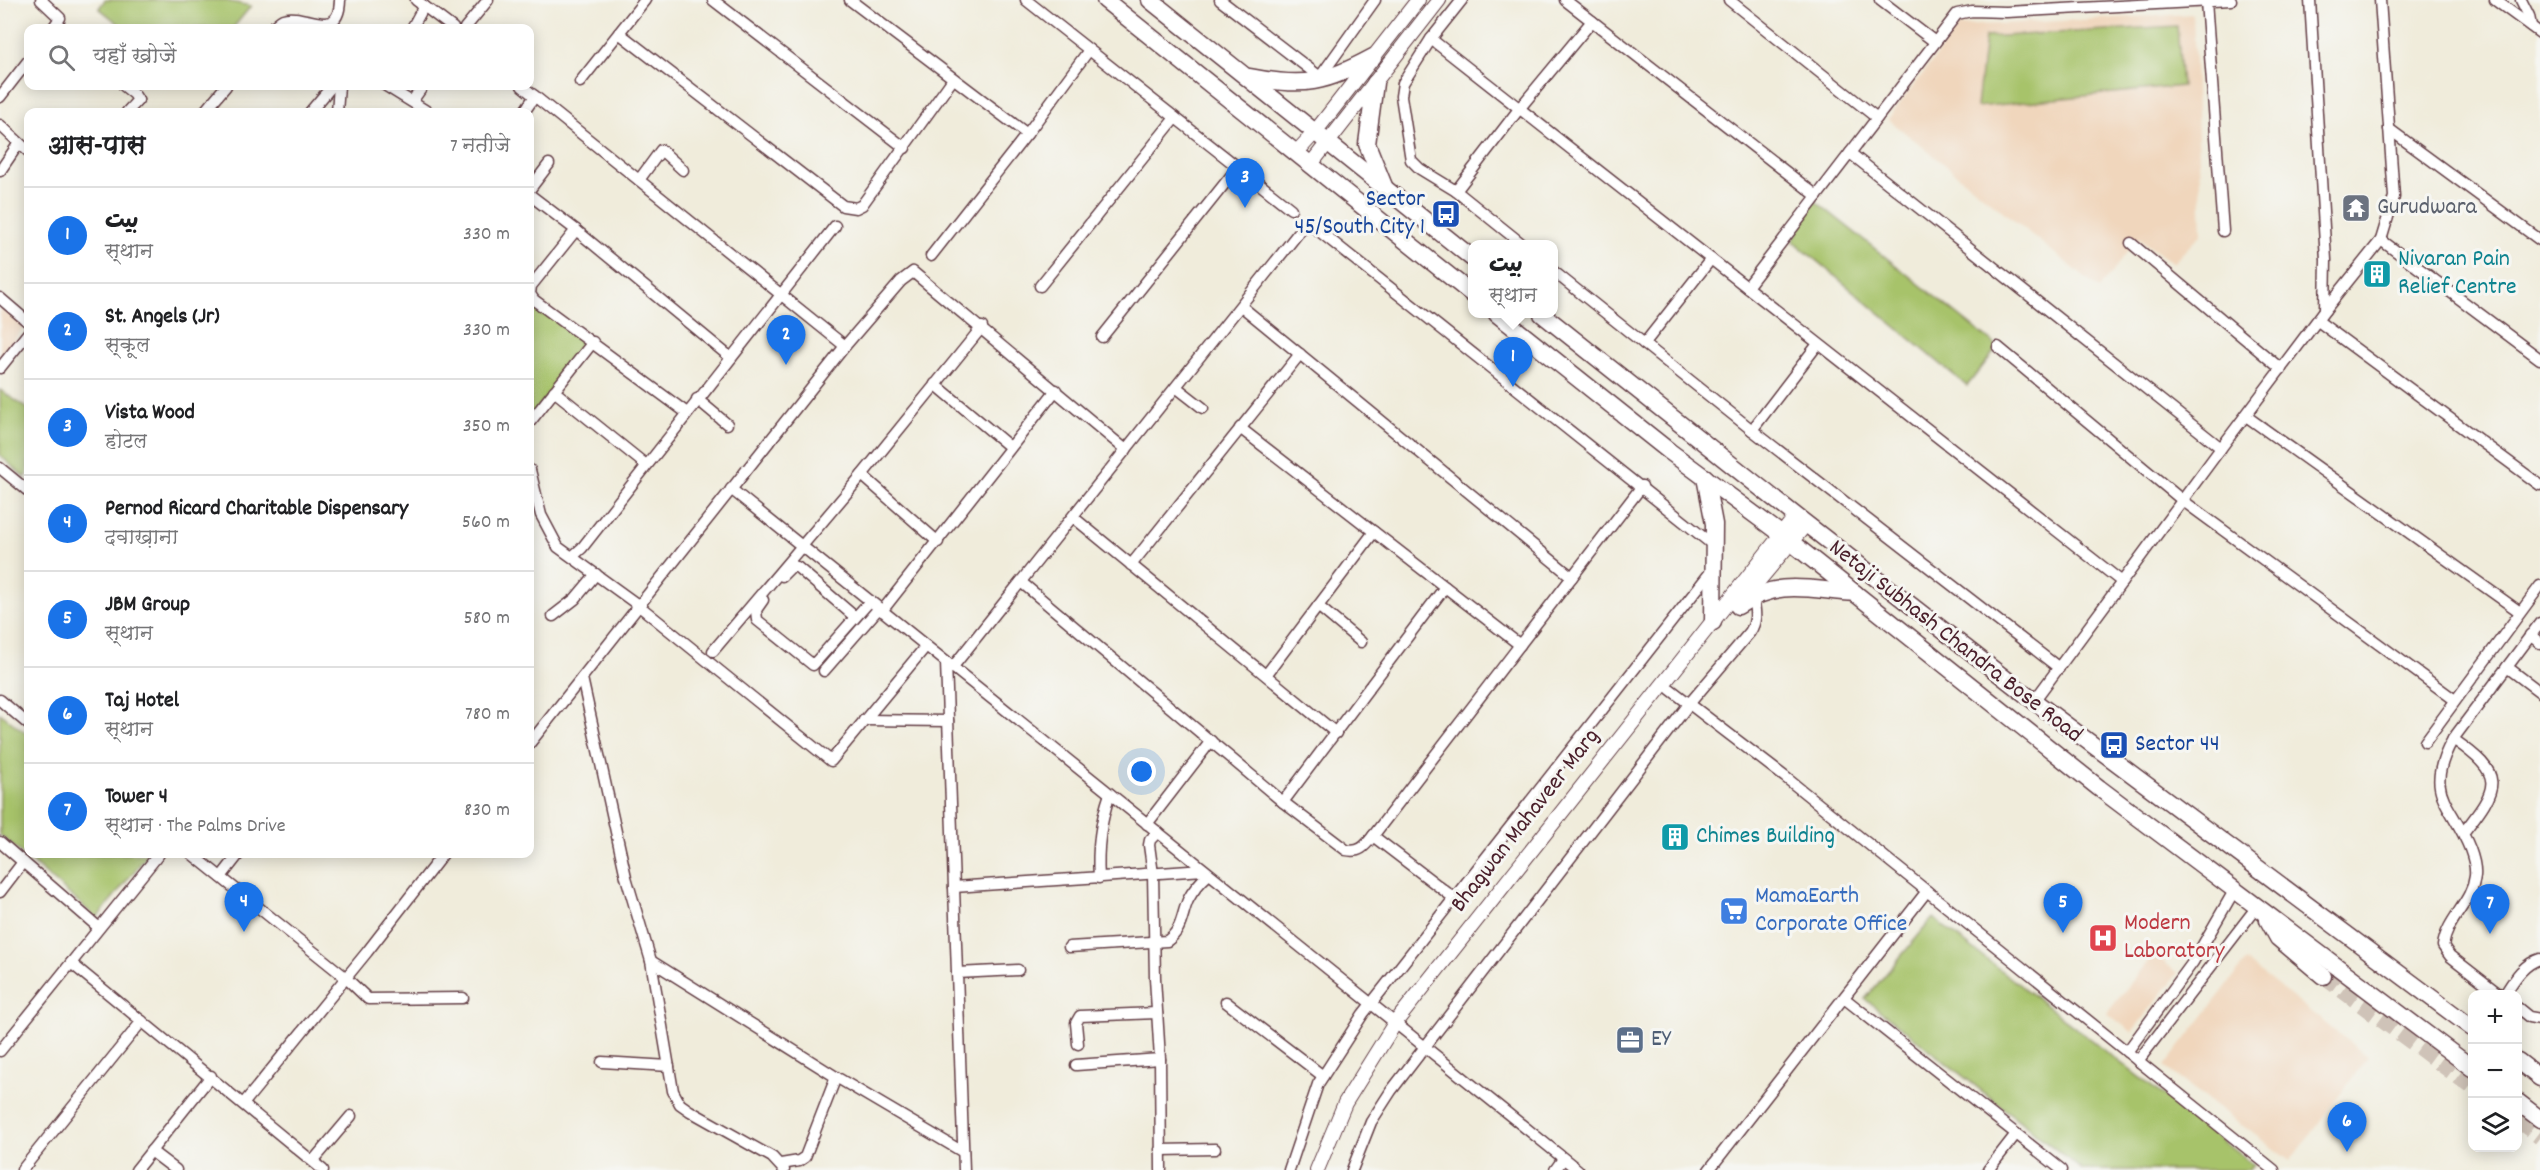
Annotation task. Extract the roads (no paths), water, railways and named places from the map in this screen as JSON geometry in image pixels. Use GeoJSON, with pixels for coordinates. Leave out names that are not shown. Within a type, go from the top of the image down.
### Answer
{"type":"FeatureCollection","features":[{"type":"Feature","properties":{"kind":"main road"},"geometry":{"type":"LineString","coordinates":[[1105,0],[1468,290]]}},
{"type":"Feature","properties":{"kind":"main road"},"geometry":{"type":"LineString","coordinates":[[1150,0],[1468,254]]}},
{"type":"Feature","properties":{"kind":"main road"},"geometry":{"type":"LineString","coordinates":[[1246,76],[1273,82],[1317,82],[1340,75],[1373,57]]}},
{"type":"Feature","properties":{"kind":"main road"},"geometry":{"type":"LineString","coordinates":[[1375,82],[1367,144],[1385,188]]}},
{"type":"Feature","properties":{"kind":"main road","name":"Netaji Subhash Chandra Bose Road"},"geometry":{"type":"LineString","coordinates":[[1502,318],[1786,538],[2090,780],[2234,891],[2468,1065]]}},
{"type":"Feature","properties":{"kind":"main road","name":"Netaji Subhash Chandra Bose Road"},"geometry":{"type":"LineString","coordinates":[[1547,318],[2034,701],[2468,1025]]}},
{"type":"Feature","properties":{"kind":"main road"},"geometry":{"type":"LineString","coordinates":[[1705,477],[1712,508],[1713,622]]}},
{"type":"Feature","properties":{"kind":"main road"},"geometry":{"type":"LineString","coordinates":[[1738,606],[1753,596],[1772,589],[1789,587],[1854,593]]}},
{"type":"Feature","properties":{"kind":"main road"},"geometry":{"type":"LineString","coordinates":[[1883,615],[1900,597]]}},
{"type":"Feature","properties":{"kind":"main road"},"geometry":{"type":"LineString","coordinates":[[2260,910],[2278,938],[2323,976]]}},
{"type":"Feature","properties":{"kind":"main road"},"geometry":{"type":"LineString","coordinates":[[2522,1065],[2540,1078]]}},
{"type":"Feature","properties":{"kind":"main road"},"geometry":{"type":"LineString","coordinates":[[2522,1106],[2540,1119]]}},
{"type":"Feature","properties":{"kind":"street"},"geometry":{"type":"LineString","coordinates":[[40,0],[60,18],[56,24]]}},
{"type":"Feature","properties":{"kind":"street"},"geometry":{"type":"LineString","coordinates":[[316,24],[332,21],[340,13],[340,0]]}},
{"type":"Feature","properties":{"kind":"street"},"geometry":{"type":"LineString","coordinates":[[468,24],[488,0]]}},
{"type":"Feature","properties":{"kind":"street"},"geometry":{"type":"LineString","coordinates":[[580,82],[645,0]]}},
{"type":"Feature","properties":{"kind":"street"},"geometry":{"type":"LineString","coordinates":[[713,0],[904,148]]}},
{"type":"Feature","properties":{"kind":"street"},"geometry":{"type":"LineString","coordinates":[[850,0],[1027,134]]}},
{"type":"Feature","properties":{"kind":"street"},"geometry":{"type":"LineString","coordinates":[[1026,0],[1292,209]]}},
{"type":"Feature","properties":{"kind":"street"},"geometry":{"type":"LineString","coordinates":[[1220,0],[1320,77],[1375,0]]}},
{"type":"Feature","properties":{"kind":"street"},"geometry":{"type":"LineString","coordinates":[[1311,165],[1321,137],[1373,57],[1418,0]]}},
{"type":"Feature","properties":{"kind":"street"},"geometry":{"type":"LineString","coordinates":[[1296,153],[1321,137],[1375,82],[1439,0]]}},
{"type":"Feature","properties":{"kind":"street"},"geometry":{"type":"LineString","coordinates":[[1462,0],[1431,39],[1403,83],[1401,96],[1407,148],[1411,160],[1420,169],[1456,191],[1517,240]]}},
{"type":"Feature","properties":{"kind":"street"},"geometry":{"type":"LineString","coordinates":[[1565,0],[1817,196]]}},
{"type":"Feature","properties":{"kind":"street"},"geometry":{"type":"LineString","coordinates":[[1729,0],[1876,118]]}},
{"type":"Feature","properties":{"kind":"street"},"geometry":{"type":"LineString","coordinates":[[1881,0],[1935,42]]}},
{"type":"Feature","properties":{"kind":"street"},"geometry":{"type":"LineString","coordinates":[[2006,0],[2007,12]]}},
{"type":"Feature","properties":{"kind":"street"},"geometry":{"type":"LineString","coordinates":[[1747,287],[1957,14],[1972,11],[2007,12],[2231,0]]}},
{"type":"Feature","properties":{"kind":"street"},"geometry":{"type":"LineString","coordinates":[[2310,0],[2326,260],[2325,310]]}},
{"type":"Feature","properties":{"kind":"street"},"geometry":{"type":"LineString","coordinates":[[2034,701],[2220,448],[2381,240],[2394,197],[2380,0]]}},
{"type":"Feature","properties":{"kind":"street"},"geometry":{"type":"LineString","coordinates":[[2495,0],[2535,30]]}},
{"type":"Feature","properties":{"kind":"street"},"geometry":{"type":"LineString","coordinates":[[2521,0],[2535,30]]}},
{"type":"Feature","properties":{"kind":"street"},"geometry":{"type":"LineString","coordinates":[[2206,1],[2223,231]]}},
{"type":"Feature","properties":{"kind":"street"},"geometry":{"type":"LineString","coordinates":[[413,24],[420,3],[448,24]]}},
{"type":"Feature","properties":{"kind":"street"},"geometry":{"type":"LineString","coordinates":[[277,24],[283,19],[295,18],[310,24]]}},
{"type":"Feature","properties":{"kind":"street"},"geometry":{"type":"LineString","coordinates":[[1456,191],[1519,109],[1592,21]]}},
{"type":"Feature","properties":{"kind":"street"},"geometry":{"type":"LineString","coordinates":[[619,33],[843,206],[856,208],[862,205],[953,79]]}},
{"type":"Feature","properties":{"kind":"street"},"geometry":{"type":"LineString","coordinates":[[1431,39],[2122,582]]}},
{"type":"Feature","properties":{"kind":"street"},"geometry":{"type":"LineString","coordinates":[[931,256],[1027,134],[1089,50]]}},
{"type":"Feature","properties":{"kind":"street"},"geometry":{"type":"LineString","coordinates":[[0,96],[24,66]]}},
{"type":"Feature","properties":{"kind":"street"},"geometry":{"type":"LineString","coordinates":[[129,90],[138,100],[131,108]]}},
{"type":"Feature","properties":{"kind":"street"},"geometry":{"type":"LineString","coordinates":[[207,108],[223,90]]}},
{"type":"Feature","properties":{"kind":"street"},"geometry":{"type":"LineString","coordinates":[[313,108],[329,90]]}},
{"type":"Feature","properties":{"kind":"street"},"geometry":{"type":"LineString","coordinates":[[337,108],[339,90]]}},
{"type":"Feature","properties":{"kind":"street"},"geometry":{"type":"LineString","coordinates":[[394,90],[423,108]]}},
{"type":"Feature","properties":{"kind":"street"},"geometry":{"type":"LineString","coordinates":[[413,100],[420,90]]}},
{"type":"Feature","properties":{"kind":"street"},"geometry":{"type":"LineString","coordinates":[[527,90],[845,346]]}},
{"type":"Feature","properties":{"kind":"street"},"geometry":{"type":"LineString","coordinates":[[527,108],[535,96]]}},
{"type":"Feature","properties":{"kind":"street"},"geometry":{"type":"LineString","coordinates":[[413,100],[416,108]]}},
{"type":"Feature","properties":{"kind":"street"},"geometry":{"type":"LineString","coordinates":[[1040,286],[1175,118]]}},
{"type":"Feature","properties":{"kind":"street"},"geometry":{"type":"LineString","coordinates":[[0,125],[24,148]]}},
{"type":"Feature","properties":{"kind":"street"},"geometry":{"type":"LineString","coordinates":[[2389,129],[2540,240]]}},
{"type":"Feature","properties":{"kind":"street"},"geometry":{"type":"LineString","coordinates":[[0,171],[18,143]]}},
{"type":"Feature","properties":{"kind":"street"},"geometry":{"type":"LineString","coordinates":[[639,180],[661,150],[683,170]]}},
{"type":"Feature","properties":{"kind":"street"},"geometry":{"type":"LineString","coordinates":[[1850,153],[2220,448]]}},
{"type":"Feature","properties":{"kind":"street"},"geometry":{"type":"LineString","coordinates":[[534,184],[549,164]]}},
{"type":"Feature","properties":{"kind":"street"},"geometry":{"type":"LineString","coordinates":[[1102,337],[1238,167]]}},
{"type":"Feature","properties":{"kind":"street"},"geometry":{"type":"LineString","coordinates":[[534,198],[730,357]]}},
{"type":"Feature","properties":{"kind":"street"},"geometry":{"type":"LineString","coordinates":[[573,556],[582,549],[697,399],[835,226]]}},
{"type":"Feature","properties":{"kind":"street"},"geometry":{"type":"LineString","coordinates":[[964,1170],[948,721],[949,665],[1021,582],[1304,227],[1314,227],[1642,486],[1713,545]]}},
{"type":"Feature","properties":{"kind":"street"},"geometry":{"type":"LineString","coordinates":[[534,282],[576,230]]}},
{"type":"Feature","properties":{"kind":"street"},"geometry":{"type":"LineString","coordinates":[[2381,240],[2540,359]]}},
{"type":"Feature","properties":{"kind":"street"},"geometry":{"type":"LineString","coordinates":[[2131,243],[2280,369]]}},
{"type":"Feature","properties":{"kind":"street"},"geometry":{"type":"LineString","coordinates":[[1644,344],[1711,259]]}},
{"type":"Feature","properties":{"kind":"street"},"geometry":{"type":"LineString","coordinates":[[534,738],[845,346],[901,281],[913,272],[982,327],[1126,450]]}},
{"type":"Feature","properties":{"kind":"street"},"geometry":{"type":"LineString","coordinates":[[1558,274],[1752,430],[2059,668]]}},
{"type":"Feature","properties":{"kind":"street"},"geometry":{"type":"LineString","coordinates":[[0,298],[24,319]]}},
{"type":"Feature","properties":{"kind":"street"},"geometry":{"type":"LineString","coordinates":[[534,300],[687,413]]}},
{"type":"Feature","properties":{"kind":"street"},"geometry":{"type":"LineString","coordinates":[[1241,306],[1572,577]]}},
{"type":"Feature","properties":{"kind":"street"},"geometry":{"type":"LineString","coordinates":[[2318,321],[2540,485]]}},
{"type":"Feature","properties":{"kind":"street"},"geometry":{"type":"LineString","coordinates":[[713,651],[862,475],[982,327]]}},
{"type":"Feature","properties":{"kind":"street"},"geometry":{"type":"LineString","coordinates":[[0,368],[24,338]]}},
{"type":"Feature","properties":{"kind":"street"},"geometry":{"type":"LineString","coordinates":[[534,417],[593,342]]}},
{"type":"Feature","properties":{"kind":"street"},"geometry":{"type":"LineString","coordinates":[[1752,430],[1818,344]]}},
{"type":"Feature","properties":{"kind":"street"},"geometry":{"type":"LineString","coordinates":[[1998,347],[2182,500],[2455,700]]}},
{"type":"Feature","properties":{"kind":"street"},"geometry":{"type":"LineString","coordinates":[[1131,565],[1300,354]]}},
{"type":"Feature","properties":{"kind":"street"},"geometry":{"type":"LineString","coordinates":[[935,384],[1010,447]]}},
{"type":"Feature","properties":{"kind":"street"},"geometry":{"type":"LineString","coordinates":[[1176,387],[1203,408]]}},
{"type":"Feature","properties":{"kind":"street"},"geometry":{"type":"LineString","coordinates":[[824,671],[877,606],[938,542],[1056,390]]}},
{"type":"Feature","properties":{"kind":"street"},"geometry":{"type":"LineString","coordinates":[[554,391],[646,465]]}},
{"type":"Feature","properties":{"kind":"street"},"geometry":{"type":"LineString","coordinates":[[697,399],[728,424]]}},
{"type":"Feature","properties":{"kind":"street"},"geometry":{"type":"LineString","coordinates":[[2246,416],[2520,612]]}},
{"type":"Feature","properties":{"kind":"street"},"geometry":{"type":"LineString","coordinates":[[1240,428],[1520,645]]}},
{"type":"Feature","properties":{"kind":"street"},"geometry":{"type":"LineString","coordinates":[[0,468],[24,484]]}},
{"type":"Feature","properties":{"kind":"street"},"geometry":{"type":"LineString","coordinates":[[862,475],[938,542]]}},
{"type":"Feature","properties":{"kind":"street"},"geometry":{"type":"LineString","coordinates":[[1021,582],[1283,802],[1346,850],[1355,852],[1362,849],[1373,836],[1642,486]]}},
{"type":"Feature","properties":{"kind":"street"},"geometry":{"type":"LineString","coordinates":[[731,489],[1578,1170]]}},
{"type":"Feature","properties":{"kind":"street"},"geometry":{"type":"LineString","coordinates":[[535,515],[565,553],[573,556],[638,605],[831,761],[926,646]]}},
{"type":"Feature","properties":{"kind":"street"},"geometry":{"type":"LineString","coordinates":[[1073,517],[1336,733]]}},
{"type":"Feature","properties":{"kind":"street","name":"Bhagwan Mahaveer Marg"},"geometry":{"type":"LineString","coordinates":[[1317,1170],[1345,1103],[1398,1026],[1713,622],[1801,520]]}},
{"type":"Feature","properties":{"kind":"street"},"geometry":{"type":"LineString","coordinates":[[1266,675],[1374,532]]}},
{"type":"Feature","properties":{"kind":"street","name":"Bhagwan Mahaveer Marg"},"geometry":{"type":"LineString","coordinates":[[1326,1170],[1353,1107],[1398,1026],[1738,606],[1786,538]]}},
{"type":"Feature","properties":{"kind":"street"},"geometry":{"type":"LineString","coordinates":[[855,617],[794,566],[788,569],[755,614],[758,620],[813,665],[855,617],[877,606]]}},
{"type":"Feature","properties":{"kind":"street"},"geometry":{"type":"LineString","coordinates":[[1289,1170],[1323,1076],[1371,1004],[1713,569]]}},
{"type":"Feature","properties":{"kind":"street"},"geometry":{"type":"LineString","coordinates":[[553,616],[575,599],[596,574]]}},
{"type":"Feature","properties":{"kind":"street"},"geometry":{"type":"LineString","coordinates":[[2425,742],[2540,586]]}},
{"type":"Feature","properties":{"kind":"street"},"geometry":{"type":"LineString","coordinates":[[1283,802],[1445,587]]}},
{"type":"Feature","properties":{"kind":"street"},"geometry":{"type":"LineString","coordinates":[[1352,1170],[1379,1107],[1689,704],[1755,624],[1753,596]]}},
{"type":"Feature","properties":{"kind":"street"},"geometry":{"type":"LineString","coordinates":[[1318,606],[1361,642]]}},
{"type":"Feature","properties":{"kind":"street"},"geometry":{"type":"LineString","coordinates":[[2494,990],[2450,956],[2443,946],[2445,932],[2470,893],[2475,876],[2474,861],[2463,833],[2447,808],[2439,781],[2442,759],[2453,739],[2540,623]]}},
{"type":"Feature","properties":{"kind":"street"},"geometry":{"type":"LineString","coordinates":[[2530,635],[2540,642]]}},
{"type":"Feature","properties":{"kind":"street"},"geometry":{"type":"LineString","coordinates":[[2507,667],[2540,692]]}},
{"type":"Feature","properties":{"kind":"street"},"geometry":{"type":"LineString","coordinates":[[582,678],[626,878],[651,961],[673,1090],[680,1104],[772,1157],[782,1167],[805,1157],[836,1077]]}},
{"type":"Feature","properties":{"kind":"street"},"geometry":{"type":"LineString","coordinates":[[1670,689],[1927,891],[2272,1169]]}},
{"type":"Feature","properties":{"kind":"street"},"geometry":{"type":"LineString","coordinates":[[0,700],[24,721]]}},
{"type":"Feature","properties":{"kind":"street"},"geometry":{"type":"LineString","coordinates":[[864,720],[948,721]]}},
{"type":"Feature","properties":{"kind":"street"},"geometry":{"type":"LineString","coordinates":[[2453,739],[2478,756],[2492,775],[2492,790],[2488,801],[2463,833]]}},
{"type":"Feature","properties":{"kind":"street"},"geometry":{"type":"LineString","coordinates":[[1147,824],[1211,741]]}},
{"type":"Feature","properties":{"kind":"street"},"geometry":{"type":"LineString","coordinates":[[1100,878],[1098,856],[1101,817],[1110,794]]}},
{"type":"Feature","properties":{"kind":"street"},"geometry":{"type":"LineString","coordinates":[[1158,832],[1153,835],[1149,845],[1153,874],[1160,1059],[1161,1170]]}},
{"type":"Feature","properties":{"kind":"street"},"geometry":{"type":"LineString","coordinates":[[1373,836],[1454,898]]}},
{"type":"Feature","properties":{"kind":"street"},"geometry":{"type":"LineString","coordinates":[[0,842],[98,927]]}},
{"type":"Feature","properties":{"kind":"street"},"geometry":{"type":"LineString","coordinates":[[0,1051],[156,858]]}},
{"type":"Feature","properties":{"kind":"street"},"geometry":{"type":"LineString","coordinates":[[197,858],[345,977],[368,999],[463,998]]}},
{"type":"Feature","properties":{"kind":"street"},"geometry":{"type":"LineString","coordinates":[[221,877],[236,858]]}},
{"type":"Feature","properties":{"kind":"street"},"geometry":{"type":"LineString","coordinates":[[244,1103],[440,858]]}},
{"type":"Feature","properties":{"kind":"street"},"geometry":{"type":"LineString","coordinates":[[0,892],[23,861]]}},
{"type":"Feature","properties":{"kind":"street"},"geometry":{"type":"LineString","coordinates":[[954,887],[1206,872]]}},
{"type":"Feature","properties":{"kind":"street"},"geometry":{"type":"LineString","coordinates":[[1069,947],[1167,941],[1176,934],[1189,899],[1206,872]]}},
{"type":"Feature","properties":{"kind":"street"},"geometry":{"type":"LineString","coordinates":[[1710,1170],[1927,891]]}},
{"type":"Feature","properties":{"kind":"street"},"geometry":{"type":"LineString","coordinates":[[2127,1052],[2193,962],[2234,891]]}},
{"type":"Feature","properties":{"kind":"street"},"geometry":{"type":"LineString","coordinates":[[2138,1061],[2260,910]]}},
{"type":"Feature","properties":{"kind":"street"},"geometry":{"type":"LineString","coordinates":[[2508,990],[2517,975],[2532,962],[2540,959]]}},
{"type":"Feature","properties":{"kind":"street"},"geometry":{"type":"LineString","coordinates":[[651,961],[836,1077],[963,1152]]}},
{"type":"Feature","properties":{"kind":"street"},"geometry":{"type":"LineString","coordinates":[[71,963],[323,1170]]}},
{"type":"Feature","properties":{"kind":"street"},"geometry":{"type":"LineString","coordinates":[[957,973],[1018,970]]}},
{"type":"Feature","properties":{"kind":"street"},"geometry":{"type":"LineString","coordinates":[[1844,998],[2062,1170]]}},
{"type":"Feature","properties":{"kind":"street"},"geometry":{"type":"LineString","coordinates":[[1226,1002],[1323,1076]]}},
{"type":"Feature","properties":{"kind":"street"},"geometry":{"type":"LineString","coordinates":[[2522,1012],[2529,1017],[2540,1019]]}},
{"type":"Feature","properties":{"kind":"street"},"geometry":{"type":"LineString","coordinates":[[1078,1044],[1076,1023],[1080,1016],[1157,1013]]}},
{"type":"Feature","properties":{"kind":"street"},"geometry":{"type":"LineString","coordinates":[[22,1170],[142,1021]]}},
{"type":"Feature","properties":{"kind":"street"},"geometry":{"type":"LineString","coordinates":[[1076,1065],[1160,1059]]}},
{"type":"Feature","properties":{"kind":"street"},"geometry":{"type":"LineString","coordinates":[[602,1062],[669,1066]]}},
{"type":"Feature","properties":{"kind":"street"},"geometry":{"type":"LineString","coordinates":[[136,1170],[211,1076]]}},
{"type":"Feature","properties":{"kind":"street"},"geometry":{"type":"LineString","coordinates":[[313,1161],[351,1116]]}},
{"type":"Feature","properties":{"kind":"street"},"geometry":{"type":"LineString","coordinates":[[1988,1170],[2016,1134]]}},
{"type":"Feature","properties":{"kind":"street"},"geometry":{"type":"LineString","coordinates":[[1160,1150],[1215,1149]]}},
{"type":"Feature","properties":{"kind":"street"},"geometry":{"type":"LineString","coordinates":[[152,1151],[176,1170]]}},
{"type":"Feature","properties":{"kind":"street"},"geometry":{"type":"LineString","coordinates":[[1555,1170],[1563,1159]]}},
{"type":"Feature","properties":{"kind":"tunnel"},"geometry":{"type":"LineString","coordinates":[[2323,976],[2468,1084]]}},
{"type":"Feature","properties":{"kind":"tunnel"},"geometry":{"type":"LineString","coordinates":[[2522,1123],[2540,1137]]}},
{"type":"Feature","properties":{"kind":"place","name":"Vista Wood"},"geometry":{"type":"Point","coordinates":[1245,208]}},
{"type":"Feature","properties":{"kind":"place","name":"Gurudwara"},"geometry":{"type":"Point","coordinates":[2356,208]}},
{"type":"Feature","properties":{"kind":"place","name":"Sector 45/South City 1"},"geometry":{"type":"Point","coordinates":[1446,214]}},
{"type":"Feature","properties":{"kind":"place","name":"Nivaran Pain Relief Centre"},"geometry":{"type":"Point","coordinates":[2377,274]}},
{"type":"Feature","properties":{"kind":"place","name":"St. Angels (Jr)"},"geometry":{"type":"Point","coordinates":[786,365]}},
{"type":"Feature","properties":{"kind":"place","name":"بيت"},"geometry":{"type":"Point","coordinates":[1513,387]}},
{"type":"Feature","properties":{"kind":"place","name":"Sector 44"},"geometry":{"type":"Point","coordinates":[2114,745]}},
{"type":"Feature","properties":{"kind":"place","name":"Chimes Building"},"geometry":{"type":"Point","coordinates":[1675,837]}},
{"type":"Feature","properties":{"kind":"place","name":"MamaEarth Corporate Office"},"geometry":{"type":"Point","coordinates":[1734,911]}},
{"type":"Feature","properties":{"kind":"place","name":"Pernod Ricard Charitable Dispensary"},"geometry":{"type":"Point","coordinates":[244,932]}},
{"type":"Feature","properties":{"kind":"place","name":"JBM Group"},"geometry":{"type":"Point","coordinates":[2063,933]}},
{"type":"Feature","properties":{"kind":"place","name":"Tower 4"},"geometry":{"type":"Point","coordinates":[2490,934]}},
{"type":"Feature","properties":{"kind":"place","name":"Modern Laboratory"},"geometry":{"type":"Point","coordinates":[2103,938]}},
{"type":"Feature","properties":{"kind":"place","name":"EY"},"geometry":{"type":"Point","coordinates":[1630,1040]}},
{"type":"Feature","properties":{"kind":"place","name":"Taj Hotel"},"geometry":{"type":"Point","coordinates":[2347,1152]}}]}
